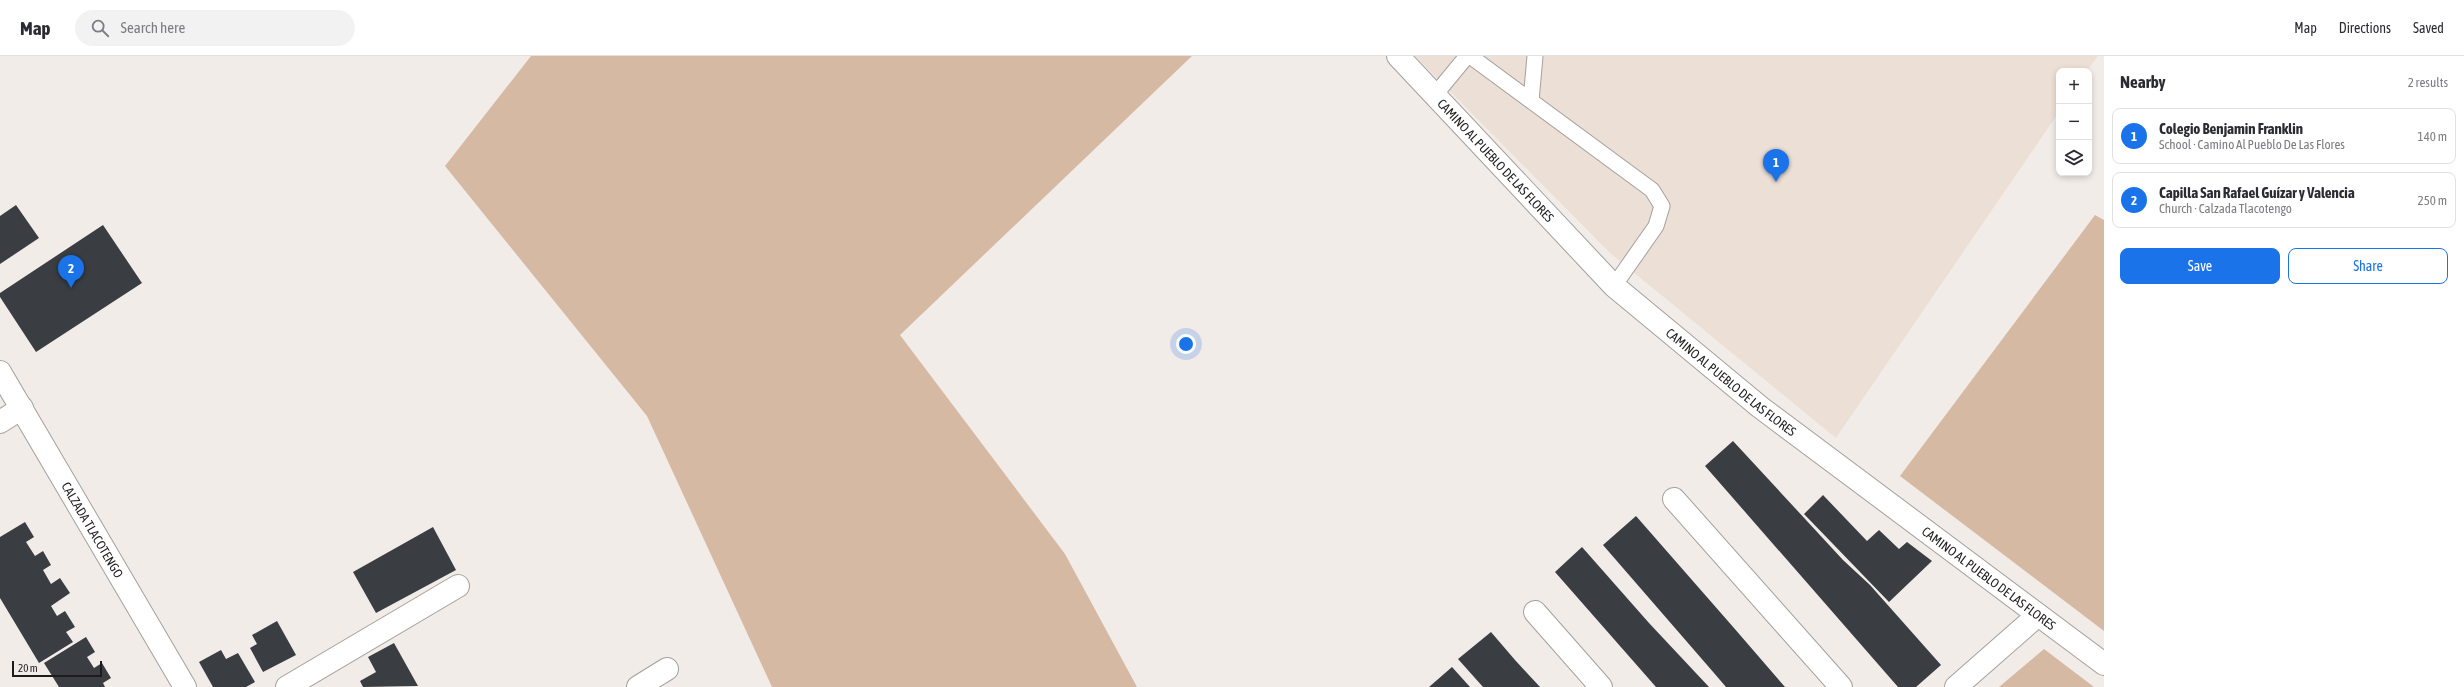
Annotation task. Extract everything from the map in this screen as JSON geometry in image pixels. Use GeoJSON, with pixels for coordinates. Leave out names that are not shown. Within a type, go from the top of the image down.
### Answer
{"type":"FeatureCollection","features":[{"type":"Feature","properties":{"kind":"street","name":"CAMINO AL PUEBLO DE LAS FLORES"},"geometry":{"type":"LineString","coordinates":[[1398,56],[1614,286],[1760,406],[2104,664]]}},
{"type":"Feature","properties":{"kind":"street","name":"CALZADA TLACOTENGO"},"geometry":{"type":"LineString","coordinates":[[0,372],[185,687]]}},
{"type":"Feature","properties":{"kind":"street"},"geometry":{"type":"LineString","coordinates":[[0,422],[22,408]]}},
{"type":"Feature","properties":{"kind":"street"},"geometry":{"type":"LineString","coordinates":[[1674,499],[1841,687]]}},
{"type":"Feature","properties":{"kind":"street"},"geometry":{"type":"LineString","coordinates":[[287,687],[458,586]]}},
{"type":"Feature","properties":{"kind":"street"},"geometry":{"type":"LineString","coordinates":[[1535,612],[1601,687]]}},
{"type":"Feature","properties":{"kind":"street"},"geometry":{"type":"LineString","coordinates":[[1956,687],[2038,615]]}},
{"type":"Feature","properties":{"kind":"street"},"geometry":{"type":"LineString","coordinates":[[638,687],[667,669]]}},
{"type":"Feature","properties":{"kind":"lane"},"geometry":{"type":"LineString","coordinates":[[1434,96],[1469,56],[1652,190],[1662,206],[1656,226],[1614,286]]}},
{"type":"Feature","properties":{"kind":"lane"},"geometry":{"type":"LineString","coordinates":[[1530,101],[1535,56]]}},
{"type":"Feature","properties":{"kind":"shaded area"},"geometry":{"type":"Polygon","coordinates":[[[531,56],[1192,56],[900,335],[1065,554],[1137,687],[772,687],[647,416],[445,166],[531,56]]]}},
{"type":"Feature","properties":{"kind":"shaded area"},"geometry":{"type":"Polygon","coordinates":[[[1415,56],[2098,56],[2089,68],[2056,68],[2056,116],[1836,438],[1610,253],[1415,56]]]}},
{"type":"Feature","properties":{"kind":"shaded area"},"geometry":{"type":"Polygon","coordinates":[[[2095,215],[2104,220],[2104,631],[1900,476],[2095,215]]]}},
{"type":"Feature","properties":{"kind":"shaded area"},"geometry":{"type":"Polygon","coordinates":[[[2044,649],[2094,687],[1999,687],[2044,649]]]}},
{"type":"Feature","properties":{"kind":"building"},"geometry":{"type":"Polygon","coordinates":[[[16,205],[39,238],[0,264],[0,216],[16,205]]]}},
{"type":"Feature","properties":{"kind":"building"},"geometry":{"type":"Polygon","coordinates":[[[103,225],[142,283],[36,352],[0,297],[0,293],[103,225]]]}},
{"type":"Feature","properties":{"kind":"building"},"geometry":{"type":"Polygon","coordinates":[[[1733,441],[1843,560],[1870,585],[1941,665],[1916,687],[1898,687],[1705,466],[1733,441]]]}},
{"type":"Feature","properties":{"kind":"building"},"geometry":{"type":"Polygon","coordinates":[[[1823,495],[1867,541],[1879,530],[1899,549],[1907,542],[1932,561],[1889,602],[1804,514],[1823,495]]]}},
{"type":"Feature","properties":{"kind":"building"},"geometry":{"type":"Polygon","coordinates":[[[1636,516],[1785,687],[1726,687],[1603,545],[1636,516]]]}},
{"type":"Feature","properties":{"kind":"building"},"geometry":{"type":"Polygon","coordinates":[[[25,522],[34,537],[26,542],[35,556],[43,551],[51,565],[43,570],[51,584],[60,578],[70,593],[51,606],[57,616],[65,611],[75,627],[66,632],[73,642],[39,663],[0,598],[0,537],[25,522]]]}},
{"type":"Feature","properties":{"kind":"building"},"geometry":{"type":"Polygon","coordinates":[[[433,527],[456,570],[376,613],[353,572],[433,527]]]}},
{"type":"Feature","properties":{"kind":"building"},"geometry":{"type":"Polygon","coordinates":[[[1582,547],[1649,623],[1709,687],[1656,687],[1555,572],[1582,547]]]}},
{"type":"Feature","properties":{"kind":"building"},"geometry":{"type":"Polygon","coordinates":[[[277,621],[296,655],[263,672],[250,648],[257,644],[252,635],[277,621]]]}},
{"type":"Feature","properties":{"kind":"building"},"geometry":{"type":"Polygon","coordinates":[[[1491,632],[1540,687],[1483,687],[1458,659],[1491,632]]]}},
{"type":"Feature","properties":{"kind":"building"},"geometry":{"type":"Polygon","coordinates":[[[86,637],[95,652],[87,657],[94,668],[102,663],[111,678],[103,683],[105,687],[59,687],[44,663],[86,637]]]}},
{"type":"Feature","properties":{"kind":"building"},"geometry":{"type":"Polygon","coordinates":[[[394,643],[418,686],[363,687],[360,681],[376,672],[368,657],[394,643]]]}},
{"type":"Feature","properties":{"kind":"building"},"geometry":{"type":"Polygon","coordinates":[[[221,650],[226,659],[238,653],[255,682],[246,687],[213,687],[199,662],[221,650]]]}},
{"type":"Feature","properties":{"kind":"building"},"geometry":{"type":"Polygon","coordinates":[[[1452,667],[1470,687],[1429,687],[1452,667]]]}},
{"type":"Feature","properties":{"kind":"place","name":"Colegio Benjamin Franklin"},"geometry":{"type":"Point","coordinates":[1776,182]}},
{"type":"Feature","properties":{"kind":"place","name":"Capilla San Rafael Guízar y Valencia"},"geometry":{"type":"Point","coordinates":[71,288]}}]}
